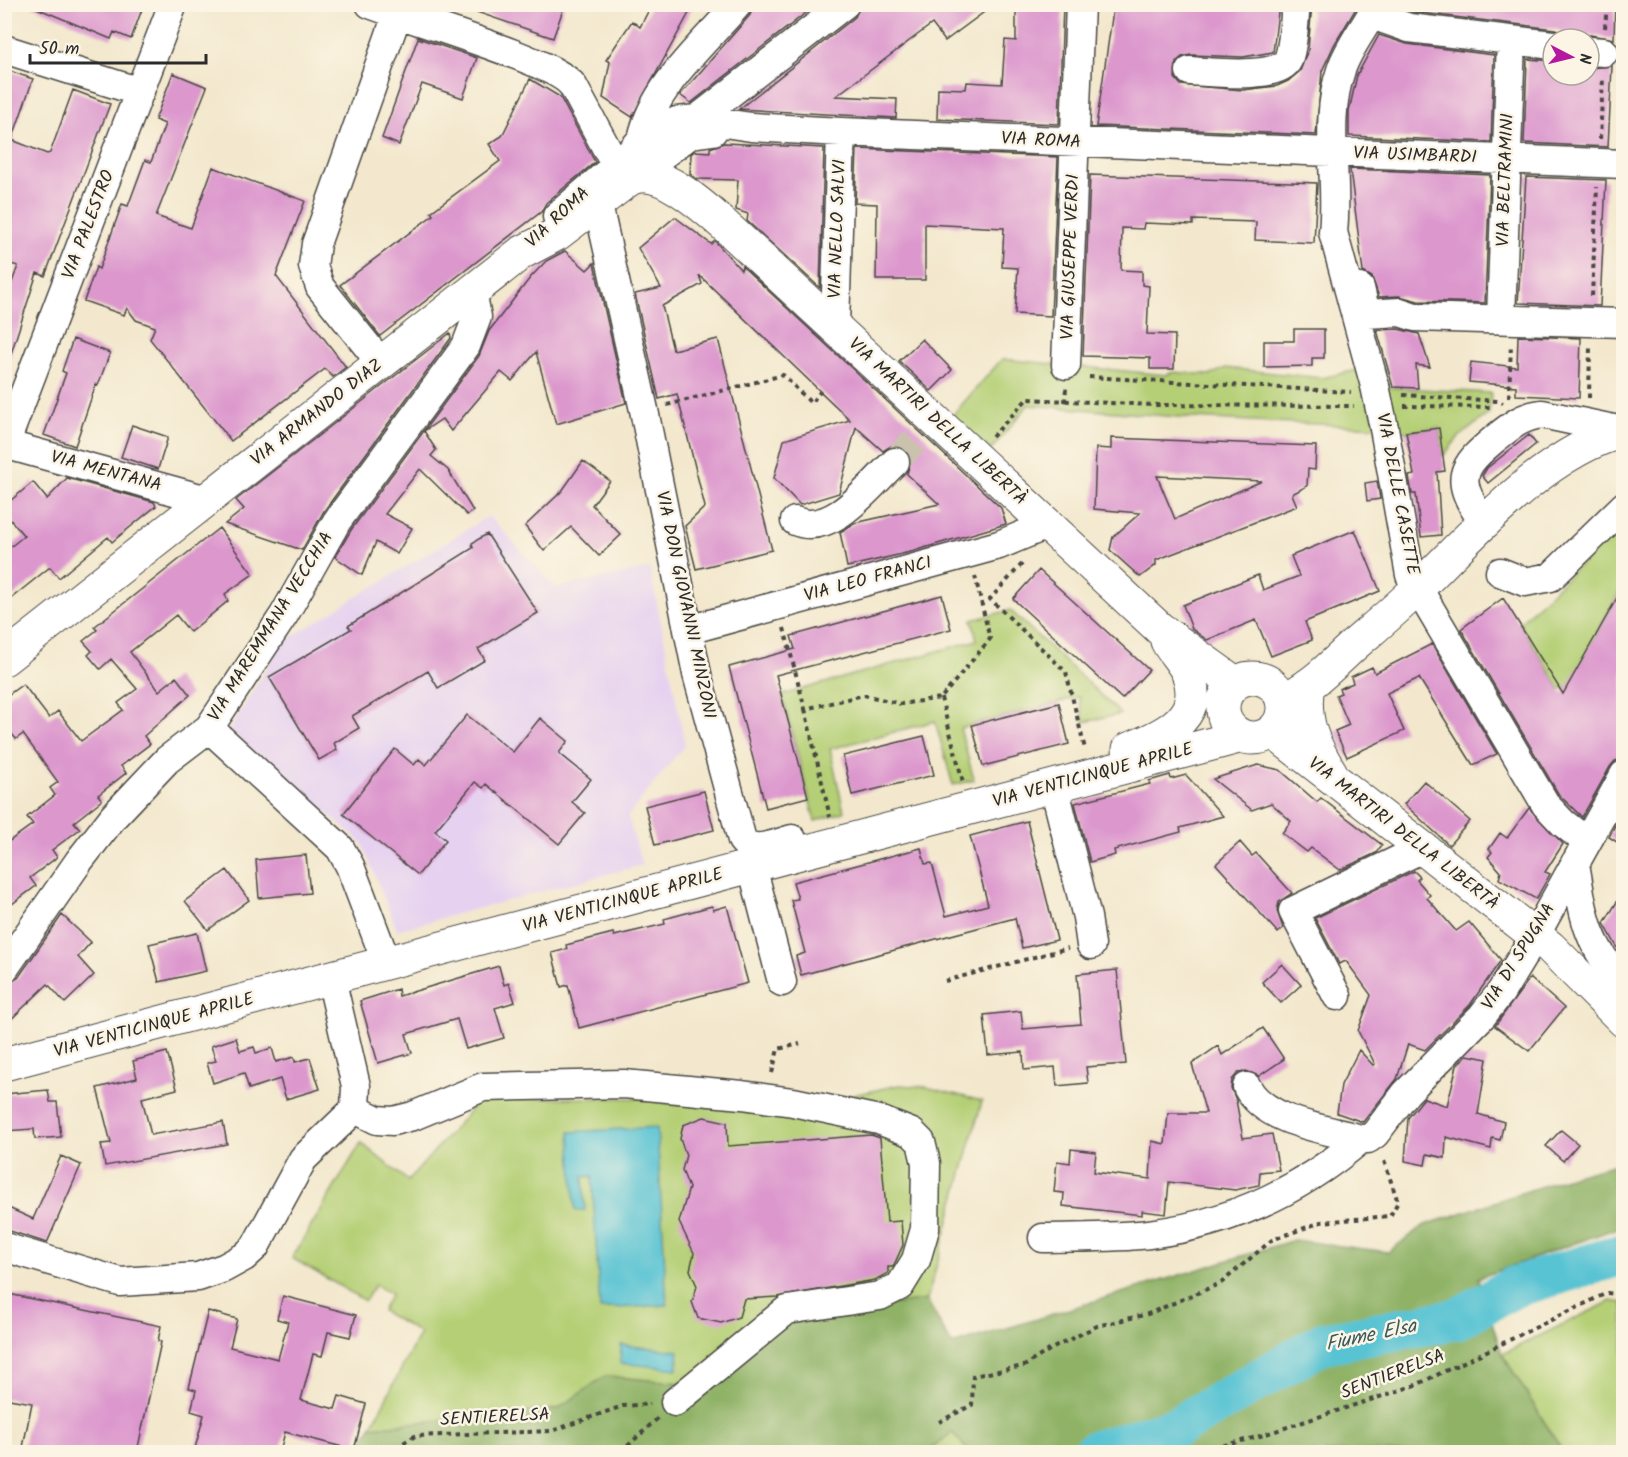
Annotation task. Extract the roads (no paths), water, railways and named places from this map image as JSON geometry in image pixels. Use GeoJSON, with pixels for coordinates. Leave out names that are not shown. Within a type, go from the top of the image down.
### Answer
{"type":"FeatureCollection","features":[{"type":"Feature","properties":{"kind":"main road","name":"VIA ARMANDO DIAZ"},"geometry":{"type":"LineString","coordinates":[[4,659],[521,253],[558,234],[598,205],[625,171]]}},
{"type":"Feature","properties":{"kind":"main road","name":"VIA MARTIRI DELLA LIBERTÀ"},"geometry":{"type":"LineString","coordinates":[[625,171],[659,179],[696,202],[835,326],[927,426],[1039,529],[1160,629],[1235,683],[1224,698],[1224,716],[1234,732],[1257,734],[1339,784],[1535,936],[1570,966],[1623,1021]]}},
{"type":"Feature","properties":{"kind":"main road"},"geometry":{"type":"LineString","coordinates":[[1257,734],[1282,717],[1295,692],[1418,589],[1484,522],[1569,456],[1596,441],[1623,431]]}},
{"type":"Feature","properties":{"kind":"main road"},"geometry":{"type":"LineString","coordinates":[[1059,785],[1089,765],[1168,732],[1184,717],[1191,693],[1189,675],[1160,629]]}},
{"type":"Feature","properties":{"kind":"main road"},"geometry":{"type":"LineString","coordinates":[[1235,683],[1250,677],[1295,692],[1305,711],[1309,730],[1339,784]]}},
{"type":"Feature","properties":{"kind":"main road","name":"VIA VENTICINQUE APRILE"},"geometry":{"type":"LineString","coordinates":[[4,1064],[1257,734]]}},
{"type":"Feature","properties":{"kind":"street","name":"VIA PALESTRO"},"geometry":{"type":"LineString","coordinates":[[5,445],[174,4]]}},
{"type":"Feature","properties":{"kind":"street"},"geometry":{"type":"LineString","coordinates":[[370,4],[555,70],[570,82],[600,138],[625,171]]}},
{"type":"Feature","properties":{"kind":"street"},"geometry":{"type":"LineString","coordinates":[[642,139],[646,124],[658,99],[738,4]]}},
{"type":"Feature","properties":{"kind":"street"},"geometry":{"type":"LineString","coordinates":[[696,119],[845,4]]}},
{"type":"Feature","properties":{"kind":"street","name":"VIA GIUSEPPE VERDI"},"geometry":{"type":"LineString","coordinates":[[1072,371],[1075,142],[1080,4]]}},
{"type":"Feature","properties":{"kind":"street"},"geometry":{"type":"LineString","coordinates":[[1190,71],[1268,72],[1281,68],[1288,60],[1296,4]]}},
{"type":"Feature","properties":{"kind":"street"},"geometry":{"type":"LineString","coordinates":[[1374,10],[1409,28],[1541,44]]}},
{"type":"Feature","properties":{"kind":"street","name":"VIA DELLE CASETTE"},"geometry":{"type":"LineString","coordinates":[[1374,10],[1341,70],[1330,153],[1336,207],[1333,232],[1373,395],[1393,417],[1408,570],[1546,805],[1563,823],[1581,853]]}},
{"type":"Feature","properties":{"kind":"street"},"geometry":{"type":"LineString","coordinates":[[381,363],[320,287],[314,273],[313,260],[332,194],[397,15]]}},
{"type":"Feature","properties":{"kind":"street","name":"VIA BELTRAMINI"},"geometry":{"type":"LineString","coordinates":[[1507,319],[1507,160],[1511,40]]}},
{"type":"Feature","properties":{"kind":"street"},"geometry":{"type":"LineString","coordinates":[[4,49],[140,92]]}},
{"type":"Feature","properties":{"kind":"street","name":"VIA ROMA"},"geometry":{"type":"LineString","coordinates":[[625,171],[642,139],[677,122],[696,119],[751,128],[1330,153]]}},
{"type":"Feature","properties":{"kind":"street","name":"VIA ROMA"},"geometry":{"type":"LineString","coordinates":[[521,253],[546,226],[625,171],[691,134],[751,128]]}},
{"type":"Feature","properties":{"kind":"street","name":"VIA NELLO SALVI"},"geometry":{"type":"LineString","coordinates":[[835,326],[841,132]]}},
{"type":"Feature","properties":{"kind":"street","name":"VIA USIMBARDI"},"geometry":{"type":"LineString","coordinates":[[1330,153],[1607,164]]}},
{"type":"Feature","properties":{"kind":"street","name":"VIA DON GIOVANNI MINZONI"},"geometry":{"type":"LineString","coordinates":[[598,205],[644,410],[697,674],[744,844],[756,848],[865,824],[904,827]]}},
{"type":"Feature","properties":{"kind":"street","name":"VIA DELLE CASETTE"},"geometry":{"type":"LineString","coordinates":[[1336,207],[1346,225],[1366,314],[1400,312],[1415,317],[1507,319]]}},
{"type":"Feature","properties":{"kind":"street","name":"VIA MAREMMANA VECCHIA"},"geometry":{"type":"LineString","coordinates":[[4,969],[74,868],[114,816],[167,760],[209,728],[284,615],[346,508],[466,346],[477,317],[472,291]]}},
{"type":"Feature","properties":{"kind":"street"},"geometry":{"type":"LineString","coordinates":[[1507,319],[1623,323]]}},
{"type":"Feature","properties":{"kind":"street"},"geometry":{"type":"LineString","coordinates":[[1484,522],[1469,498],[1466,467],[1473,457],[1515,423],[1531,415],[1542,414],[1623,431]]}},
{"type":"Feature","properties":{"kind":"street","name":"VIA MENTANA"},"geometry":{"type":"LineString","coordinates":[[5,445],[207,500]]}},
{"type":"Feature","properties":{"kind":"street"},"geometry":{"type":"LineString","coordinates":[[795,521],[812,525],[836,515],[895,462]]}},
{"type":"Feature","properties":{"kind":"street"},"geometry":{"type":"LineString","coordinates":[[1500,572],[1525,582],[1551,577],[1623,506]]}},
{"type":"Feature","properties":{"kind":"street","name":"VIA LEO FRANCI"},"geometry":{"type":"LineString","coordinates":[[688,630],[970,552],[1039,529]]}},
{"type":"Feature","properties":{"kind":"street"},"geometry":{"type":"LineString","coordinates":[[209,728],[340,848],[350,866],[387,964]]}},
{"type":"Feature","properties":{"kind":"street","name":"VIA DI SPUGNA"},"geometry":{"type":"LineString","coordinates":[[1043,1238],[1151,1234],[1249,1208],[1296,1187],[1368,1137],[1406,1093],[1487,1010],[1507,983],[1623,776]]}},
{"type":"Feature","properties":{"kind":"street"},"geometry":{"type":"LineString","coordinates":[[1059,785],[1088,917],[1085,945]]}},
{"type":"Feature","properties":{"kind":"street"},"geometry":{"type":"LineString","coordinates":[[1337,996],[1293,911],[1420,849]]}},
{"type":"Feature","properties":{"kind":"street"},"geometry":{"type":"LineString","coordinates":[[1581,853],[1593,942],[1601,958],[1622,982]]}},
{"type":"Feature","properties":{"kind":"street"},"geometry":{"type":"LineString","coordinates":[[752,866],[782,982]]}},
{"type":"Feature","properties":{"kind":"street"},"geometry":{"type":"LineString","coordinates":[[4,1247],[120,1282],[198,1277],[224,1268],[244,1257],[255,1246],[303,1159],[355,1109],[356,1086],[331,978]]}},
{"type":"Feature","properties":{"kind":"street"},"geometry":{"type":"LineString","coordinates":[[355,1109],[377,1120],[393,1121],[413,1116],[483,1087],[624,1084],[793,1102],[879,1120],[912,1133],[921,1142],[925,1154],[926,1221],[919,1253],[903,1283],[892,1292],[880,1296],[787,1310],[675,1402]]}},
{"type":"Feature","properties":{"kind":"street"},"geometry":{"type":"LineString","coordinates":[[1247,1087],[1254,1099],[1270,1112],[1368,1137]]}},
{"type":"Feature","properties":{"kind":"water"},"geometry":{"type":"Polygon","coordinates":[[[657,1127],[667,1305],[600,1309],[592,1176],[583,1177],[585,1210],[575,1210],[570,1132],[657,1127]]]}},
{"type":"Feature","properties":{"kind":"water"},"geometry":{"type":"Polygon","coordinates":[[[621,1345],[679,1351],[677,1369],[620,1363],[621,1345]]]}},
{"type":"Feature","properties":{"kind":"waterway","name":"Fiume Elsa"},"geometry":{"type":"LineString","coordinates":[[1093,1452],[1175,1428],[1323,1343],[1457,1319],[1514,1287],[1624,1254]]}},
{"type":"Feature","properties":{"kind":"tunnel"},"geometry":{"type":"LineString","coordinates":[[895,462],[921,433]]}}]}
